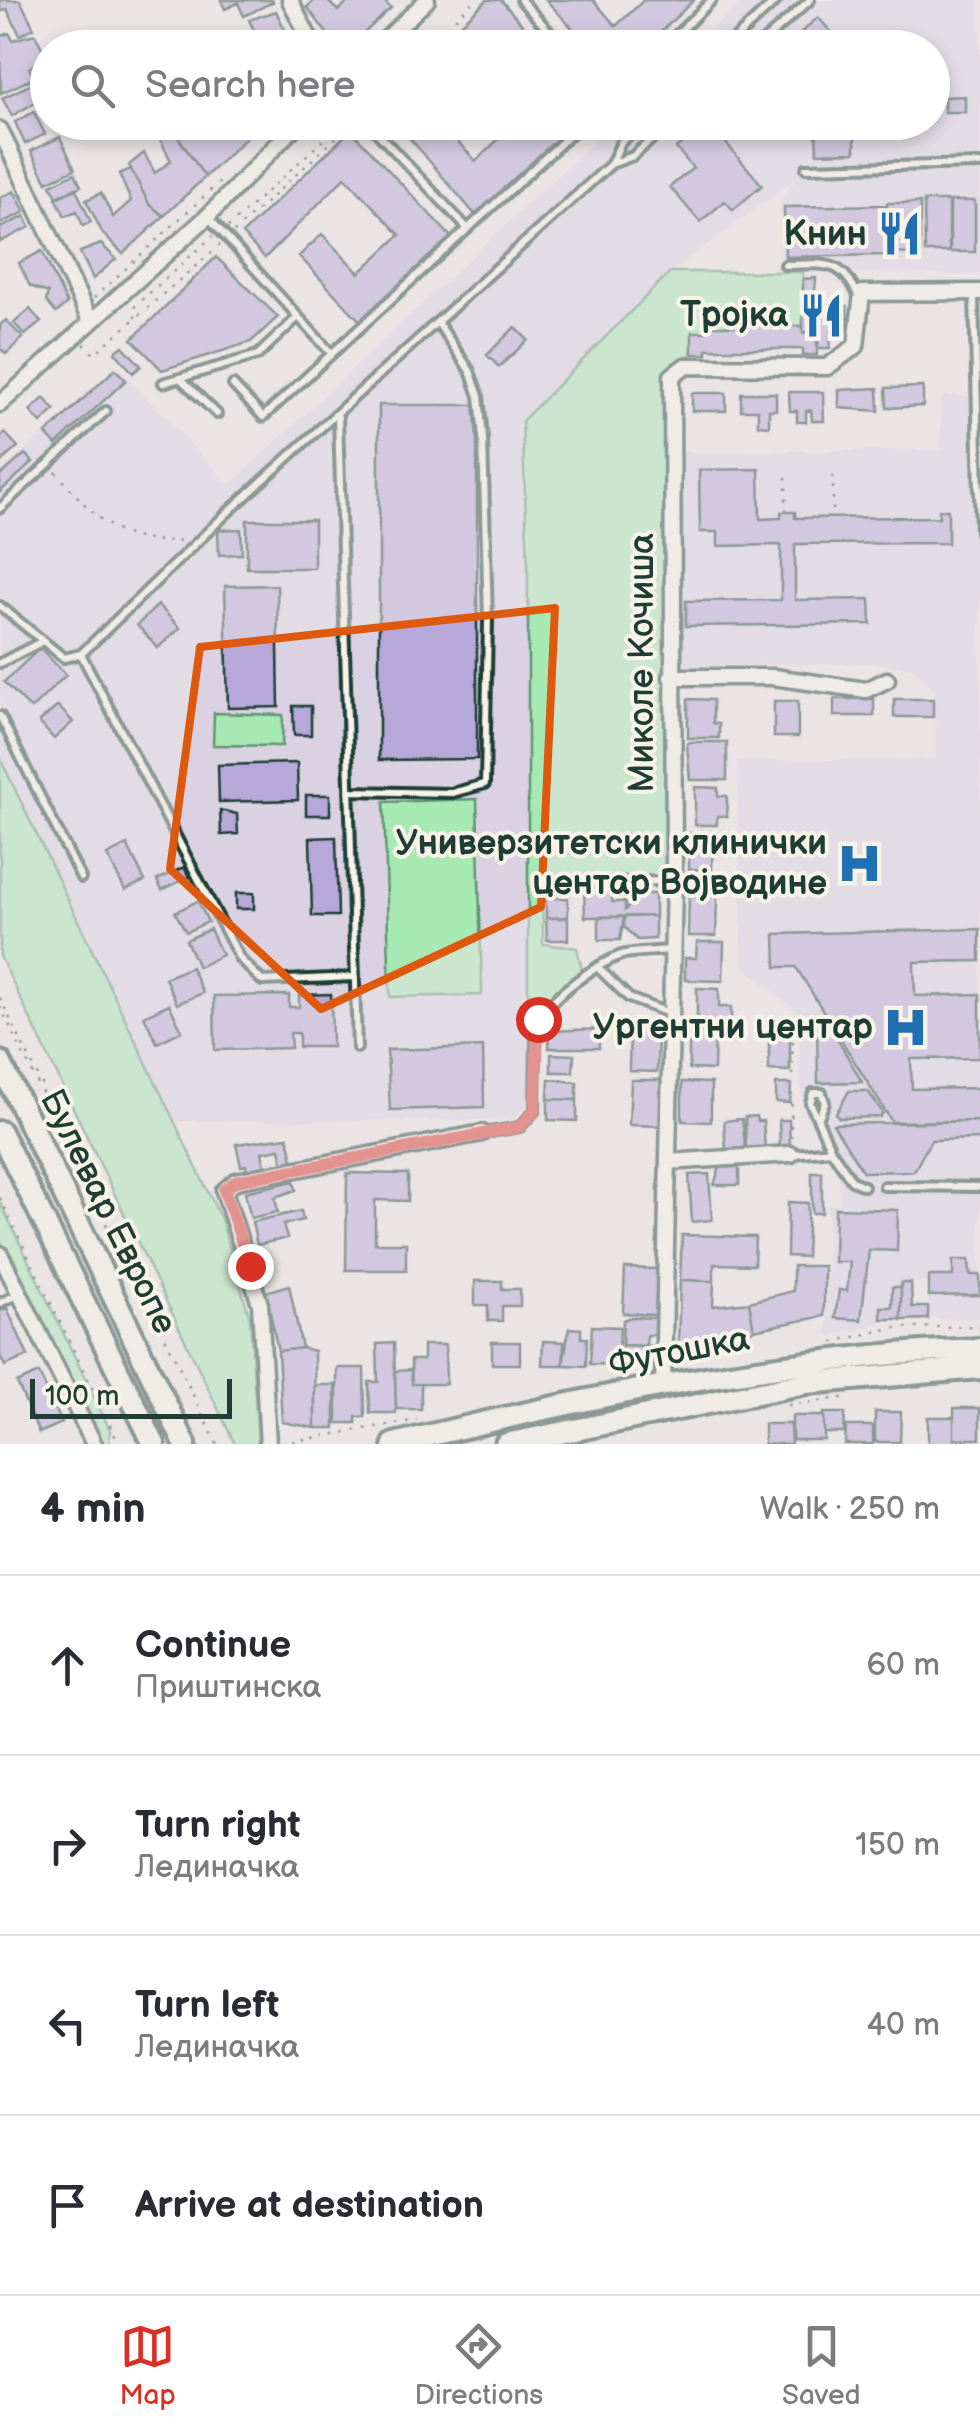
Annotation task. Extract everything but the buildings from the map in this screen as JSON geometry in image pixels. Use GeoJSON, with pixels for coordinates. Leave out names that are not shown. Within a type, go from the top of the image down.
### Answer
{"type":"FeatureCollection","features":[{"type":"Feature","properties":{"kind":"main road","name":"Булевар Европе"},"geometry":{"type":"LineString","coordinates":[[0,1062],[184,1444]]}},
{"type":"Feature","properties":{"kind":"main road","name":"Булевар Европе"},"geometry":{"type":"LineString","coordinates":[[0,1132],[154,1444]]}},
{"type":"Feature","properties":{"kind":"main road","name":"Футошка"},"geometry":{"type":"LineString","coordinates":[[394,1444],[663,1386],[845,1356],[980,1349]]}},
{"type":"Feature","properties":{"kind":"main road","name":"Футошка"},"geometry":{"type":"LineString","coordinates":[[506,1444],[806,1384],[980,1368]]}},
{"type":"Feature","properties":{"kind":"street"},"geometry":{"type":"LineString","coordinates":[[290,0],[305,30]]}},
{"type":"Feature","properties":{"kind":"street"},"geometry":{"type":"LineString","coordinates":[[396,30],[427,0]]}},
{"type":"Feature","properties":{"kind":"street"},"geometry":{"type":"LineString","coordinates":[[0,130],[87,314]]}},
{"type":"Feature","properties":{"kind":"street"},"geometry":{"type":"LineString","coordinates":[[0,404],[87,314],[208,216],[282,140]]}},
{"type":"Feature","properties":{"kind":"street"},"geometry":{"type":"LineString","coordinates":[[859,297],[977,292]]}},
{"type":"Feature","properties":{"kind":"street","name":"Миколе Кочиша"},"geometry":{"type":"LineString","coordinates":[[663,1386],[674,950],[672,383],[674,372],[685,366],[835,364],[858,340],[859,297]]}},
{"type":"Feature","properties":{"kind":"street"},"geometry":{"type":"LineString","coordinates":[[671,677],[773,677],[866,690],[887,680]]}},
{"type":"Feature","properties":{"kind":"street"},"geometry":{"type":"LineString","coordinates":[[268,1444],[260,1304],[224,1190],[236,1181],[482,1133]]}},
{"type":"Feature","properties":{"kind":"street"},"geometry":{"type":"LineString","coordinates":[[668,1162],[790,1154]]}},
{"type":"Feature","properties":{"kind":"street"},"geometry":{"type":"LineString","coordinates":[[0,1254],[94,1444]]}},
{"type":"Feature","properties":{"kind":"lane"},"geometry":{"type":"LineString","coordinates":[[521,0],[548,30]]}},
{"type":"Feature","properties":{"kind":"lane"},"geometry":{"type":"LineString","coordinates":[[681,30],[712,0]]}},
{"type":"Feature","properties":{"kind":"lane"},"geometry":{"type":"LineString","coordinates":[[744,30],[776,0]]}},
{"type":"Feature","properties":{"kind":"lane"},"geometry":{"type":"LineString","coordinates":[[776,30],[810,0]]}},
{"type":"Feature","properties":{"kind":"lane"},"geometry":{"type":"LineString","coordinates":[[384,140],[468,230]]}},
{"type":"Feature","properties":{"kind":"lane"},"geometry":{"type":"LineString","coordinates":[[232,386],[263,418],[565,140]]}},
{"type":"Feature","properties":{"kind":"lane"},"geometry":{"type":"LineString","coordinates":[[612,164],[624,140]]}},
{"type":"Feature","properties":{"kind":"lane"},"geometry":{"type":"LineString","coordinates":[[0,606],[64,658],[81,654],[200,540],[612,164],[633,156],[651,140]]}},
{"type":"Feature","properties":{"kind":"lane"},"geometry":{"type":"LineString","coordinates":[[806,168],[980,164]]}},
{"type":"Feature","properties":{"kind":"lane"},"geometry":{"type":"LineString","coordinates":[[208,216],[331,353]]}},
{"type":"Feature","properties":{"kind":"lane"},"geometry":{"type":"LineString","coordinates":[[785,265],[832,265],[844,270],[859,297]]}},
{"type":"Feature","properties":{"kind":"lane"},"geometry":{"type":"LineString","coordinates":[[977,292],[980,532]]}},
{"type":"Feature","properties":{"kind":"lane"},"geometry":{"type":"LineString","coordinates":[[163,383],[258,355],[298,317]]}},
{"type":"Feature","properties":{"kind":"lane"},"geometry":{"type":"LineString","coordinates":[[349,792],[452,793],[485,784],[488,620],[479,396],[470,371],[438,323]]}},
{"type":"Feature","properties":{"kind":"lane"},"geometry":{"type":"LineString","coordinates":[[180,378],[216,414]]}},
{"type":"Feature","properties":{"kind":"lane"},"geometry":{"type":"LineString","coordinates":[[0,508],[106,411]]}},
{"type":"Feature","properties":{"kind":"lane"},"geometry":{"type":"LineString","coordinates":[[338,416],[356,1048]]}},
{"type":"Feature","properties":{"kind":"lane"},"geometry":{"type":"LineString","coordinates":[[0,663],[41,642]]}},
{"type":"Feature","properties":{"kind":"lane"},"geometry":{"type":"LineString","coordinates":[[81,654],[240,959],[262,982],[354,977]]}},
{"type":"Feature","properties":{"kind":"lane"},"geometry":{"type":"LineString","coordinates":[[0,716],[81,878]]}},
{"type":"Feature","properties":{"kind":"lane"},"geometry":{"type":"LineString","coordinates":[[543,883],[674,881]]}},
{"type":"Feature","properties":{"kind":"lane"},"geometry":{"type":"LineString","coordinates":[[482,1133],[520,1127],[535,1110],[538,1019],[597,966],[623,954],[674,950]]}},
{"type":"Feature","properties":{"kind":"lane"},"geometry":{"type":"LineString","coordinates":[[597,966],[630,998],[672,1015]]}},
{"type":"Feature","properties":{"kind":"lane"},"geometry":{"type":"LineString","coordinates":[[818,1120],[830,1150],[852,1181],[864,1186]]}},
{"type":"Feature","properties":{"kind":"lane"},"geometry":{"type":"LineString","coordinates":[[790,1154],[830,1150]]}},
{"type":"Feature","properties":{"kind":"lane"},"geometry":{"type":"LineString","coordinates":[[884,1186],[980,1187]]}},
{"type":"Feature","properties":{"kind":"lane"},"geometry":{"type":"LineString","coordinates":[[0,1303],[22,1293]]}},
{"type":"Feature","properties":{"kind":"path"},"geometry":{"type":"LineString","coordinates":[[444,30],[475,0]]}},
{"type":"Feature","properties":{"kind":"path"},"geometry":{"type":"LineString","coordinates":[[135,320],[135,306],[321,140]]}},
{"type":"Feature","properties":{"kind":"path"},"geometry":{"type":"LineString","coordinates":[[87,314],[228,174]]}},
{"type":"Feature","properties":{"kind":"path"},"geometry":{"type":"LineString","coordinates":[[48,463],[113,532],[160,542],[200,540]]}},
{"type":"Feature","properties":{"kind":"path"},"geometry":{"type":"LineString","coordinates":[[786,476],[786,512]]}},
{"type":"Feature","properties":{"kind":"path"},"geometry":{"type":"LineString","coordinates":[[832,476],[833,518]]}},
{"type":"Feature","properties":{"kind":"path"},"geometry":{"type":"LineString","coordinates":[[0,998],[217,1444]]}},
{"type":"Feature","properties":{"kind":"path"},"geometry":{"type":"LineString","coordinates":[[0,1006],[158,1332],[174,1323]]}},
{"type":"Feature","properties":{"kind":"path"},"geometry":{"type":"LineString","coordinates":[[790,1154],[793,1035]]}},
{"type":"Feature","properties":{"kind":"path"},"geometry":{"type":"LineString","coordinates":[[0,1198],[119,1444]]}},
{"type":"Feature","properties":{"kind":"path"},"geometry":{"type":"LineString","coordinates":[[970,1272],[980,1272]]}},
{"type":"Feature","properties":{"kind":"path"},"geometry":{"type":"LineString","coordinates":[[774,1408],[864,1396]]}},
{"type":"Feature","properties":{"kind":"highlighted area"},"geometry":{"type":"Polygon","coordinates":[[[555,608],[541,907],[321,1009],[170,869],[200,647],[555,608]]]}},
{"type":"Feature","properties":{"kind":"shaded area"},"geometry":{"type":"Polygon","coordinates":[[[744,0],[980,0],[980,275],[781,272],[781,201],[796,178],[670,272],[522,421],[528,564],[528,1102],[513,1120],[174,1121],[0,758],[0,473],[116,366],[230,485],[596,140],[950,140],[950,30],[711,30],[744,0]]]}},
{"type":"Feature","properties":{"kind":"shaded area","name":"Универзитетски клинички центар Војводине"},"geometry":{"type":"Polygon","coordinates":[[[941,396],[980,396],[980,1318],[928,1319],[928,1282],[905,1282],[892,1287],[892,1307],[882,1307],[881,1324],[827,1336],[828,1205],[840,1204],[839,1176],[803,1111],[797,1011],[742,965],[737,761],[936,759],[935,689],[912,668],[873,663],[683,666],[682,452],[941,450],[941,396]]]}},
{"type":"Feature","properties":{"kind":"green space"},"geometry":{"type":"Polygon","coordinates":[[[670,272],[803,272],[803,326],[705,326],[705,332],[692,333],[692,354],[671,364],[664,373],[665,866],[663,873],[656,876],[542,877],[543,944],[577,948],[582,970],[528,1022],[528,564],[522,421],[670,272]]]}},
{"type":"Feature","properties":{"kind":"green space"},"geometry":{"type":"Polygon","coordinates":[[[214,713],[283,715],[282,746],[213,745],[214,713]]]}},
{"type":"Feature","properties":{"kind":"green space"},"geometry":{"type":"Polygon","coordinates":[[[0,758],[221,1219],[250,1319],[258,1444],[235,1444],[0,956],[0,758]]]}},
{"type":"Feature","properties":{"kind":"green space"},"geometry":{"type":"Polygon","coordinates":[[[477,799],[482,995],[390,997],[384,802],[477,799]]]}},
{"type":"Feature","properties":{"kind":"green space"},"geometry":{"type":"Polygon","coordinates":[[[0,1202],[110,1430],[109,1444],[101,1444],[14,1259],[0,1241],[0,1202]]]}},
{"type":"Feature","properties":{"kind":"place","name":"Книн"},"geometry":{"type":"Point","coordinates":[900,234]}},
{"type":"Feature","properties":{"kind":"place","name":"Тројка"},"geometry":{"type":"Point","coordinates":[821,315]}},
{"type":"Feature","properties":{"kind":"place","name":"Универзитетски клинички центар Војводине"},"geometry":{"type":"Point","coordinates":[860,863]}},
{"type":"Feature","properties":{"kind":"place","name":"Ургентни центар"},"geometry":{"type":"Point","coordinates":[906,1027]}},
{"type":"Feature","properties":{"kind":"route"},"geometry":{"type":"LineString","coordinates":[[250,1266],[224,1190],[236,1181],[520,1127],[535,1110],[538,1019]]}}]}
